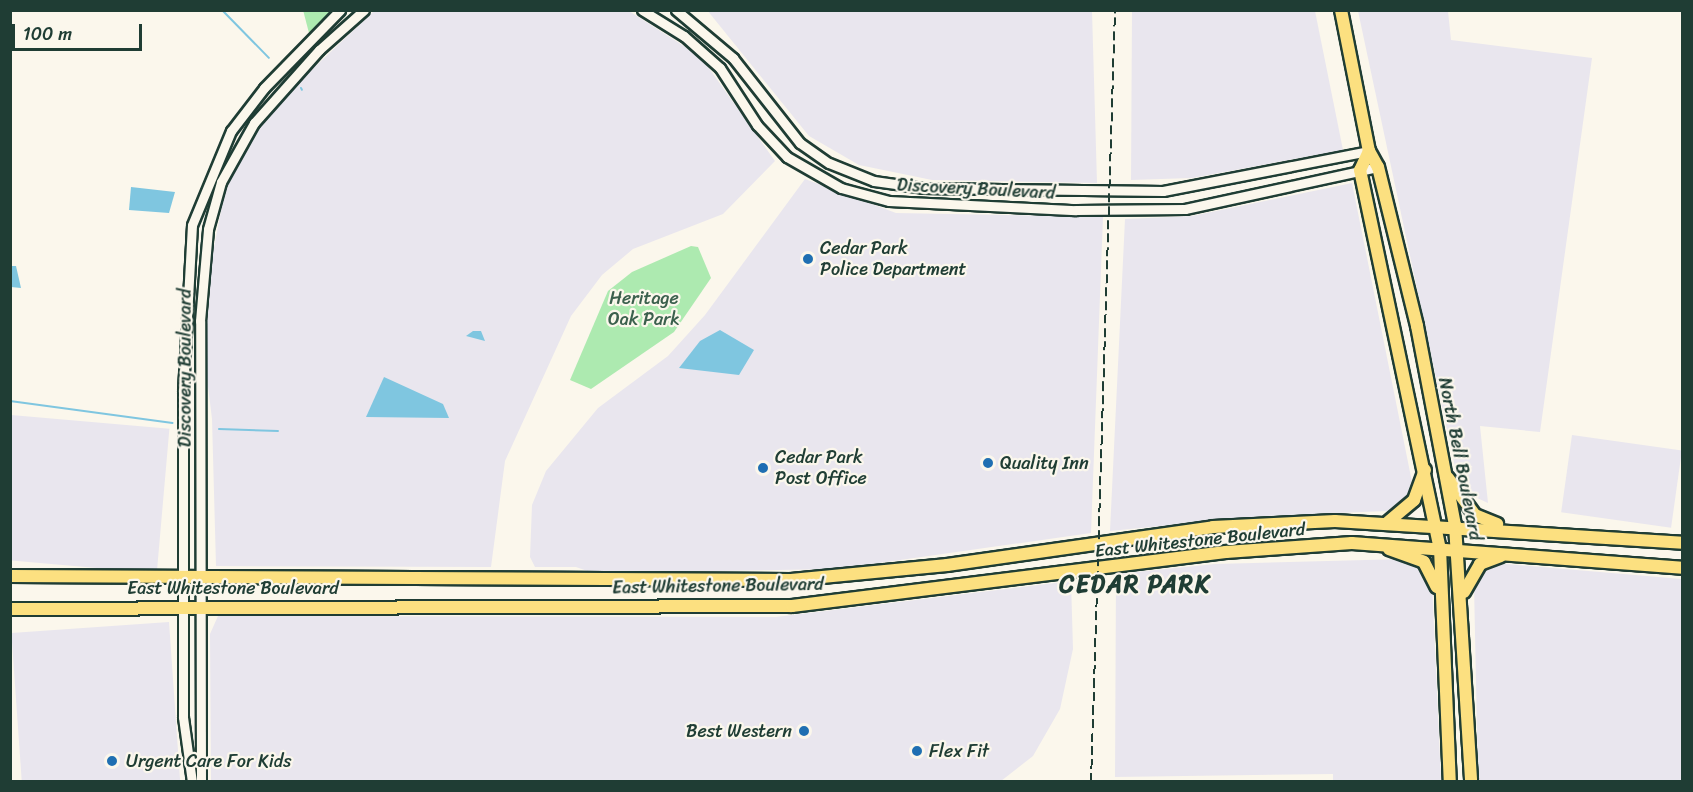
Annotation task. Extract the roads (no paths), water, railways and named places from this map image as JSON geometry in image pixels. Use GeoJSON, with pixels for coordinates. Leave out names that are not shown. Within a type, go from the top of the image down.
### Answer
{"type":"FeatureCollection","features":[{"type":"Feature","properties":{"kind":"main road","name":"North Bell Boulevard"},"geometry":{"type":"LineString","coordinates":[[1341,10],[1369,151],[1378,167],[1455,525],[1459,550],[1472,782]]}},
{"type":"Feature","properties":{"kind":"main road"},"geometry":{"type":"LineString","coordinates":[[1360,170],[1369,151]]}},
{"type":"Feature","properties":{"kind":"main road","name":"North Bell Boulevard"},"geometry":{"type":"LineString","coordinates":[[1360,170],[1437,524],[1450,782]]}},
{"type":"Feature","properties":{"kind":"main road"},"geometry":{"type":"LineString","coordinates":[[1388,522],[1414,500],[1426,466]]}},
{"type":"Feature","properties":{"kind":"main road"},"geometry":{"type":"LineString","coordinates":[[1446,475],[1475,515],[1506,528]]}},
{"type":"Feature","properties":{"kind":"main road","name":"East Whitestone Boulevard"},"geometry":{"type":"LineString","coordinates":[[10,576],[201,581],[791,580],[1213,527],[1388,522],[1506,528],[1683,543]]}},
{"type":"Feature","properties":{"kind":"main road","name":"East Whitestone Boulevard"},"geometry":{"type":"LineString","coordinates":[[10,609],[184,605],[792,606],[1226,552],[1377,544],[1683,568]]}},
{"type":"Feature","properties":{"kind":"main road"},"geometry":{"type":"LineString","coordinates":[[1377,544],[1424,562],[1434,575],[1443,610]]}},
{"type":"Feature","properties":{"kind":"main road"},"geometry":{"type":"LineString","coordinates":[[1462,599],[1480,564],[1503,555]]}},
{"type":"Feature","properties":{"kind":"street","name":"Discovery Boulevard"},"geometry":{"type":"LineString","coordinates":[[190,782],[184,605],[184,321],[192,225],[231,131],[264,87],[340,10]]}},
{"type":"Feature","properties":{"kind":"street","name":"Discovery Boulevard"},"geometry":{"type":"LineString","coordinates":[[201,782],[200,321],[203,255],[214,203],[254,123],[319,50],[364,10]]}},
{"type":"Feature","properties":{"kind":"street","name":"Discovery Boulevard"},"geometry":{"type":"LineString","coordinates":[[642,10],[684,36],[720,68],[757,125],[787,157],[841,188],[889,201],[1076,210],[1185,209],[1378,167]]}},
{"type":"Feature","properties":{"kind":"street","name":"Discovery Boulevard"},"geometry":{"type":"LineString","coordinates":[[676,10],[733,58],[800,143],[849,173],[885,183],[1162,191],[1369,151]]}},
{"type":"Feature","properties":{"kind":"water"},"geometry":{"type":"Polygon","coordinates":[[[131,187],[175,192],[169,213],[129,210],[131,187]]]}},
{"type":"Feature","properties":{"kind":"water"},"geometry":{"type":"Polygon","coordinates":[[[10,266],[16,266],[21,288],[11,287],[10,266]]]}},
{"type":"Feature","properties":{"kind":"water"},"geometry":{"type":"Polygon","coordinates":[[[720,330],[754,350],[739,375],[679,368],[700,341],[720,330]]]}},
{"type":"Feature","properties":{"kind":"water"},"geometry":{"type":"Polygon","coordinates":[[[473,331],[481,331],[485,341],[466,336],[473,331]]]}},
{"type":"Feature","properties":{"kind":"water"},"geometry":{"type":"Polygon","coordinates":[[[384,377],[443,404],[449,418],[366,417],[384,377]]]}},
{"type":"Feature","properties":{"kind":"waterway"},"geometry":{"type":"LineString","coordinates":[[222,10],[269,58]]}},
{"type":"Feature","properties":{"kind":"waterway"},"geometry":{"type":"LineString","coordinates":[[10,401],[173,423]]}},
{"type":"Feature","properties":{"kind":"waterway"},"geometry":{"type":"LineString","coordinates":[[219,429],[278,431]]}},
{"type":"Feature","properties":{"kind":"railway"},"geometry":{"type":"LineString","coordinates":[[1091,782],[1115,10]]}},
{"type":"Feature","properties":{"kind":"place","name":"Cedar Park Police Department"},"geometry":{"type":"Point","coordinates":[808,259]}},
{"type":"Feature","properties":{"kind":"place","name":"Quality Inn"},"geometry":{"type":"Point","coordinates":[988,463]}},
{"type":"Feature","properties":{"kind":"place","name":"Cedar Park Post Office"},"geometry":{"type":"Point","coordinates":[763,468]}},
{"type":"Feature","properties":{"kind":"place","name":"Best Western"},"geometry":{"type":"Point","coordinates":[804,731]}},
{"type":"Feature","properties":{"kind":"place","name":"Flex Fit"},"geometry":{"type":"Point","coordinates":[917,751]}},
{"type":"Feature","properties":{"kind":"place","name":"Urgent Care For Kids"},"geometry":{"type":"Point","coordinates":[112,761]}},
{"type":"Feature","properties":{"kind":"district","name":"CEDAR PARK"},"geometry":{"type":"Point","coordinates":[1135,585]}},
{"type":"Feature","properties":{"kind":"park label","name":"Heritage Oak Park"},"geometry":{"type":"Point","coordinates":[644,309]}}]}
